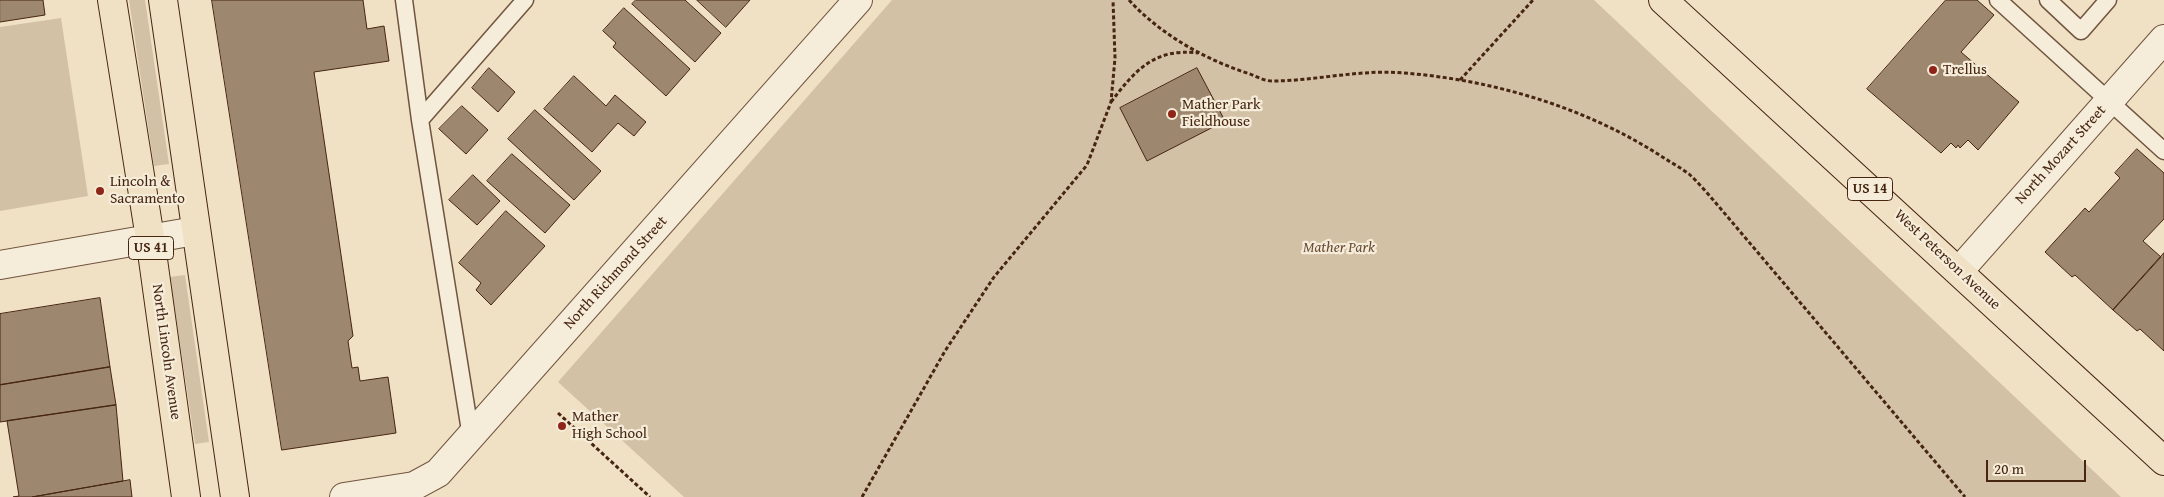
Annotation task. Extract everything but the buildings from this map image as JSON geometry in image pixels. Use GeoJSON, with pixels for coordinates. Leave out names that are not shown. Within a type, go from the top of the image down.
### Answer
{"type":"FeatureCollection","features":[{"type":"Feature","properties":{"kind":"main road","name":"North Lincoln Avenue"},"geometry":{"type":"LineString","coordinates":[[112,0],[150,238],[186,497]]}},
{"type":"Feature","properties":{"kind":"main road","name":"US 41"},"geometry":{"type":"LineString","coordinates":[[163,0],[235,497]]}},
{"type":"Feature","properties":{"kind":"main road","name":"West Peterson Avenue"},"geometry":{"type":"LineString","coordinates":[[1663,0],[2164,460]]}},
{"type":"Feature","properties":{"kind":"street","name":"North Richmond Street"},"geometry":{"type":"LineString","coordinates":[[344,497],[415,491],[438,473],[858,0]]}},
{"type":"Feature","properties":{"kind":"street","name":"North Mozart Street"},"geometry":{"type":"LineString","coordinates":[[1959,270],[2164,39]]}},
{"type":"Feature","properties":{"kind":"street"},"geometry":{"type":"LineString","coordinates":[[0,265],[195,231]]}},
{"type":"Feature","properties":{"kind":"lane"},"geometry":{"type":"LineString","coordinates":[[404,0],[420,120],[471,437]]}},
{"type":"Feature","properties":{"kind":"lane"},"geometry":{"type":"LineString","coordinates":[[420,120],[525,0]]}},
{"type":"Feature","properties":{"kind":"lane"},"geometry":{"type":"LineString","coordinates":[[1998,0],[2164,151]]}},
{"type":"Feature","properties":{"kind":"lane"},"geometry":{"type":"LineString","coordinates":[[2048,0],[2081,31],[2108,0]]}},
{"type":"Feature","properties":{"kind":"path"},"geometry":{"type":"LineString","coordinates":[[862,497],[945,351],[994,277],[1086,165],[1111,102],[1115,58],[1113,0]]}},
{"type":"Feature","properties":{"kind":"path"},"geometry":{"type":"LineString","coordinates":[[1129,0],[1168,33],[1200,53],[1228,67],[1270,81],[1356,72],[1403,72],[1460,80],[1522,95],[1584,116],[1640,142],[1689,174],[1715,202],[1965,497]]}},
{"type":"Feature","properties":{"kind":"path"},"geometry":{"type":"LineString","coordinates":[[1460,80],[1533,0]]}},
{"type":"Feature","properties":{"kind":"path"},"geometry":{"type":"LineString","coordinates":[[1111,102],[1126,83],[1151,61],[1164,54],[1180,51],[1200,53]]}},
{"type":"Feature","properties":{"kind":"path"},"geometry":{"type":"LineString","coordinates":[[558,413],[650,497]]}},
{"type":"Feature","properties":{"kind":"green space"},"geometry":{"type":"Polygon","coordinates":[[[129,0],[145,0],[169,164],[154,166],[129,0]]]}},
{"type":"Feature","properties":{"kind":"green space","name":"Mather Park"},"geometry":{"type":"Polygon","coordinates":[[[892,0],[1594,0],[2121,497],[684,497],[558,382],[892,0]]]}},
{"type":"Feature","properties":{"kind":"green space"},"geometry":{"type":"Polygon","coordinates":[[[61,18],[88,196],[0,211],[0,27],[61,18]]]}},
{"type":"Feature","properties":{"kind":"green space"},"geometry":{"type":"Polygon","coordinates":[[[185,275],[209,442],[195,444],[170,277],[185,275]]]}},
{"type":"Feature","properties":{"kind":"place","name":"Trellus"},"geometry":{"type":"Point","coordinates":[1933,70]}},
{"type":"Feature","properties":{"kind":"place","name":"Mather Park Fieldhouse"},"geometry":{"type":"Point","coordinates":[1172,114]}},
{"type":"Feature","properties":{"kind":"place","name":"Lincoln & Sacramento"},"geometry":{"type":"Point","coordinates":[100,191]}},
{"type":"Feature","properties":{"kind":"place","name":"Mather High School"},"geometry":{"type":"Point","coordinates":[562,426]}}]}
